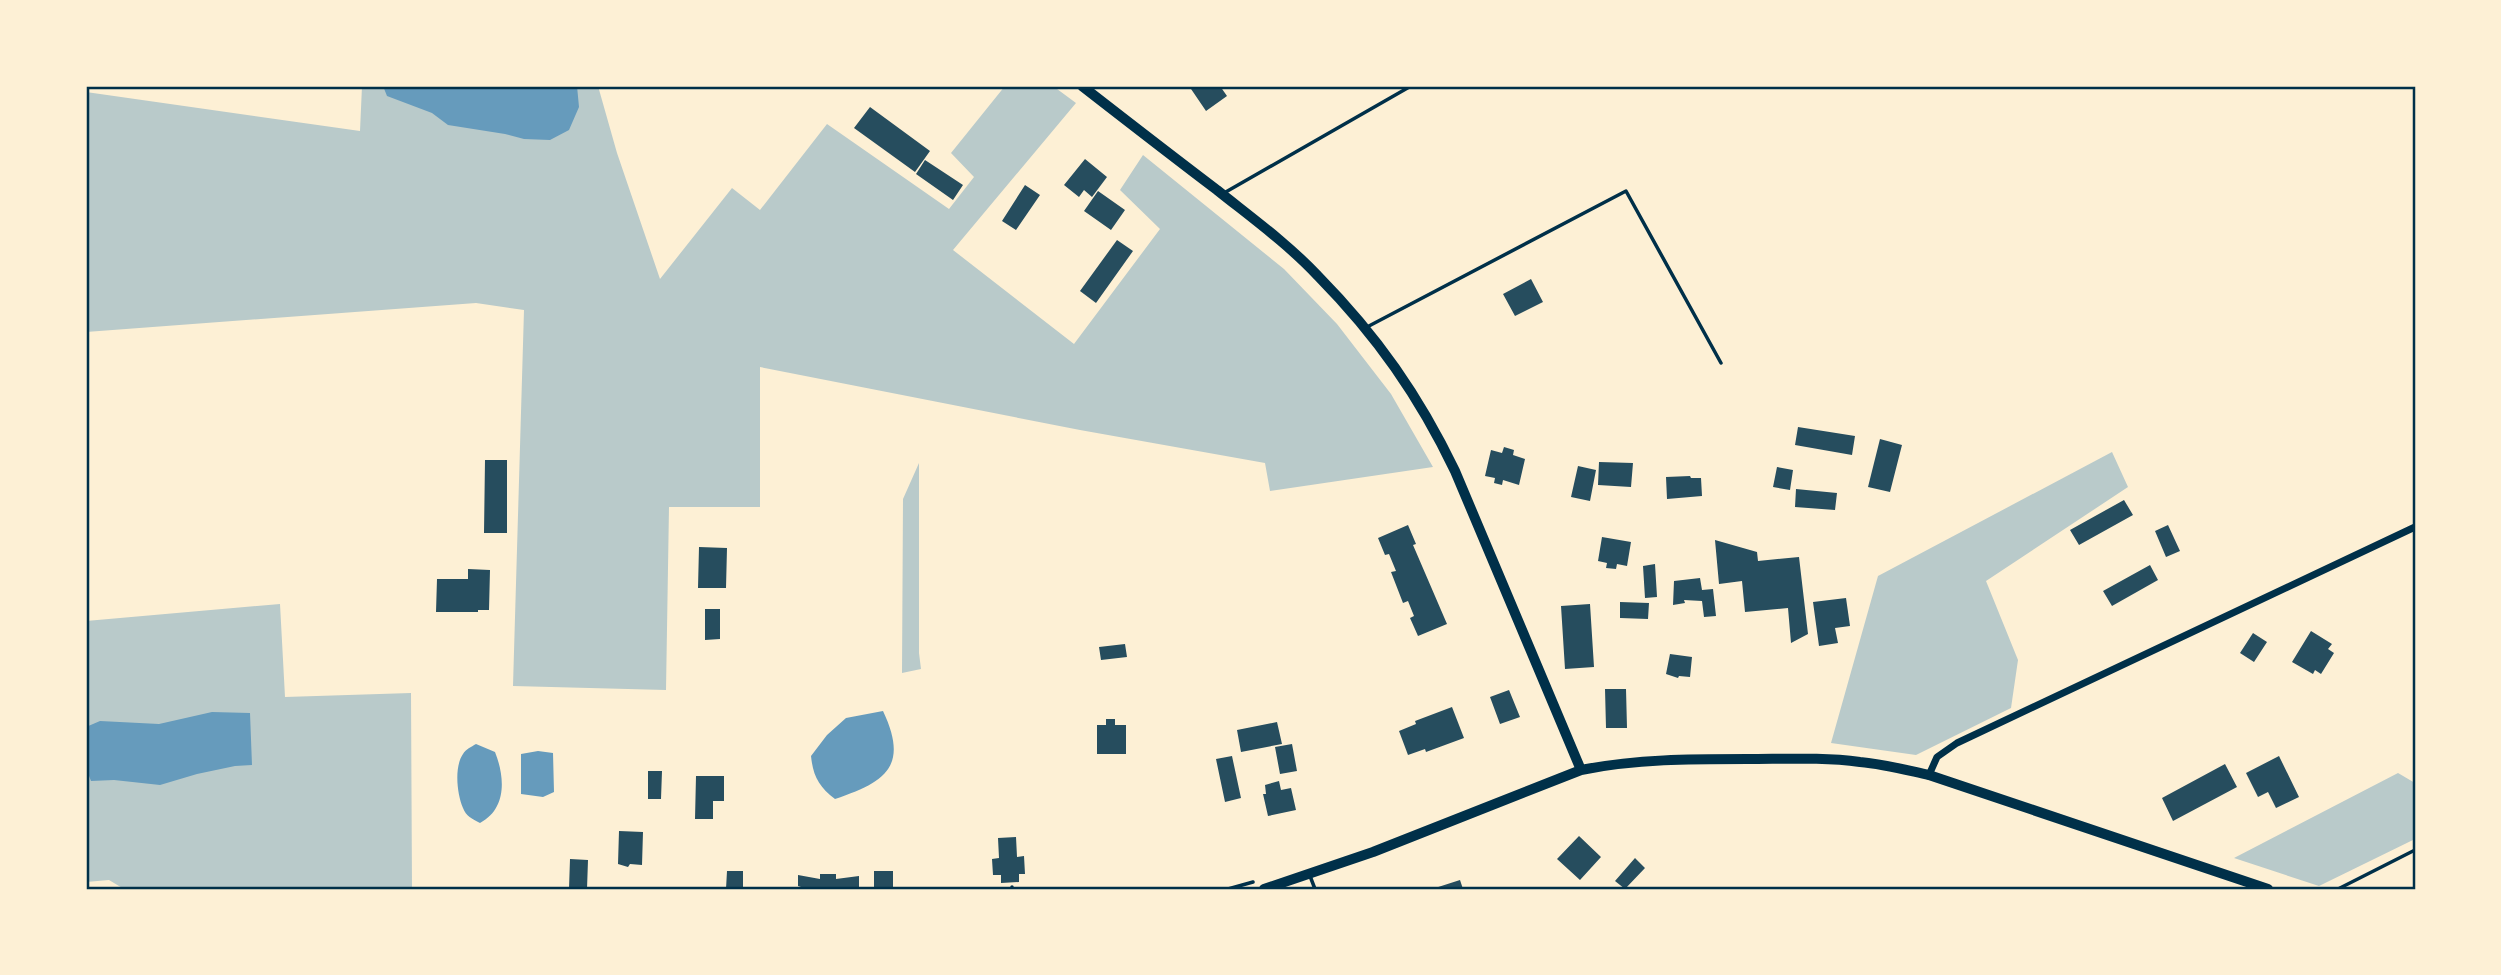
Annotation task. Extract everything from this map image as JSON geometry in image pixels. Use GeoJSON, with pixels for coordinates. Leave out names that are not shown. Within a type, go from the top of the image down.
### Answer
{"type":"FeatureCollection","features":[{"type":"Feature","properties":{"kind":"street"},"geometry":{"type":"LineString","coordinates":[[1082,86],[1276,237],[1317,274],[1365,328],[1412,390],[1446,452],[1581,770]]}},
{"type":"Feature","properties":{"kind":"street"},"geometry":{"type":"LineString","coordinates":[[1929,775],[1937,757],[1957,743],[2415,527]]}},
{"type":"Feature","properties":{"kind":"street"},"geometry":{"type":"LineString","coordinates":[[1264,884],[1309,874],[1373,852],[1581,770],[1617,763],[1681,759],[1818,759],[1859,761],[1929,775],[2268,889]]}},
{"type":"Feature","properties":{"kind":"lane"},"geometry":{"type":"LineString","coordinates":[[1222,194],[1411,86]]}},
{"type":"Feature","properties":{"kind":"lane"},"geometry":{"type":"LineString","coordinates":[[1365,328],[1626,191],[1721,363]]}},
{"type":"Feature","properties":{"kind":"lane"},"geometry":{"type":"LineString","coordinates":[[2338,889],[2415,850]]}},
{"type":"Feature","properties":{"kind":"lane"},"geometry":{"type":"LineString","coordinates":[[1309,874],[1315,889]]}},
{"type":"Feature","properties":{"kind":"path"},"geometry":{"type":"LineString","coordinates":[[1228,889],[1264,884]]}},
{"type":"Feature","properties":{"kind":"shaded area"},"geometry":{"type":"Polygon","coordinates":[[[362,86],[598,86],[617,153],[660,279],[732,188],[760,210],[827,124],[949,209],[974,177],[951,153],[1005,86],[1053,86],[1076,103],[953,250],[1074,344],[1160,229],[1120,190],[1143,155],[1284,269],[1337,324],[1391,394],[1433,467],[1270,491],[1265,463],[1080,430],[760,367],[760,507],[669,507],[666,690],[513,686],[524,310],[476,303],[86,332],[86,92],[360,131],[362,86]]]}},
{"type":"Feature","properties":{"kind":"shaded area"},"geometry":{"type":"Polygon","coordinates":[[[2112,452],[2128,487],[1986,581],[2018,660],[2011,708],[1916,755],[1831,743],[1878,576],[2112,452]]]}},
{"type":"Feature","properties":{"kind":"shaded area"},"geometry":{"type":"Polygon","coordinates":[[[919,463],[921,669],[902,673],[903,499],[919,463]]]}},
{"type":"Feature","properties":{"kind":"shaded area"},"geometry":{"type":"Polygon","coordinates":[[[280,604],[285,697],[411,693],[412,889],[124,889],[109,880],[86,882],[86,621],[280,604]]]}},
{"type":"Feature","properties":{"kind":"shaded area"},"geometry":{"type":"Polygon","coordinates":[[[2398,773],[2415,783],[2415,839],[2319,886],[2234,858],[2398,773]]]}},
{"type":"Feature","properties":{"kind":"water"},"geometry":{"type":"Polygon","coordinates":[[[383,86],[577,86],[579,107],[569,130],[550,140],[524,139],[448,125],[432,113],[387,96],[383,86]]]}},
{"type":"Feature","properties":{"kind":"water"},"geometry":{"type":"Polygon","coordinates":[[[883,711],[894,746],[893,759],[888,769],[868,786],[835,799],[818,780],[811,756],[827,735],[846,718],[883,711]]]}},
{"type":"Feature","properties":{"kind":"water"},"geometry":{"type":"Polygon","coordinates":[[[212,712],[250,713],[252,765],[197,774],[160,785],[114,780],[91,781],[86,768],[86,727],[100,721],[159,724],[212,712]]]}},
{"type":"Feature","properties":{"kind":"water"},"geometry":{"type":"Polygon","coordinates":[[[476,744],[495,752],[502,782],[495,810],[480,823],[464,811],[457,781],[460,759],[476,744]]]}},
{"type":"Feature","properties":{"kind":"water"},"geometry":{"type":"Polygon","coordinates":[[[538,751],[553,753],[554,792],[543,797],[521,794],[521,754],[538,751]]]}},
{"type":"Feature","properties":{"kind":"building"},"geometry":{"type":"Polygon","coordinates":[[[1189,86],[1220,86],[1227,96],[1206,111],[1189,86]]]}},
{"type":"Feature","properties":{"kind":"building"},"geometry":{"type":"Polygon","coordinates":[[[870,107],[930,151],[915,172],[854,128],[870,107]]]}},
{"type":"Feature","properties":{"kind":"building"},"geometry":{"type":"Polygon","coordinates":[[[1085,159],[1107,177],[1092,197],[1084,190],[1079,197],[1064,185],[1085,159]]]}},
{"type":"Feature","properties":{"kind":"building"},"geometry":{"type":"Polygon","coordinates":[[[925,160],[963,185],[953,200],[916,174],[925,160]]]}},
{"type":"Feature","properties":{"kind":"building"},"geometry":{"type":"Polygon","coordinates":[[[1025,185],[1040,195],[1016,230],[1002,221],[1025,185]]]}},
{"type":"Feature","properties":{"kind":"building"},"geometry":{"type":"Polygon","coordinates":[[[1098,191],[1125,210],[1111,230],[1084,211],[1098,191]]]}},
{"type":"Feature","properties":{"kind":"building"},"geometry":{"type":"Polygon","coordinates":[[[1117,240],[1133,251],[1096,303],[1080,291],[1117,240]]]}},
{"type":"Feature","properties":{"kind":"building"},"geometry":{"type":"Polygon","coordinates":[[[1531,279],[1543,302],[1515,316],[1503,294],[1531,279]]]}},
{"type":"Feature","properties":{"kind":"building"},"geometry":{"type":"Polygon","coordinates":[[[1798,427],[1855,436],[1852,455],[1795,445],[1798,427]]]}},
{"type":"Feature","properties":{"kind":"building"},"geometry":{"type":"Polygon","coordinates":[[[1880,439],[1902,445],[1890,492],[1868,487],[1880,439]]]}},
{"type":"Feature","properties":{"kind":"building"},"geometry":{"type":"Polygon","coordinates":[[[1504,447],[1514,450],[1513,455],[1525,459],[1519,485],[1503,480],[1502,485],[1494,483],[1495,478],[1485,476],[1491,450],[1502,453],[1504,447]]]}},
{"type":"Feature","properties":{"kind":"building"},"geometry":{"type":"Polygon","coordinates":[[[485,460],[507,460],[507,533],[484,533],[485,460]]]}},
{"type":"Feature","properties":{"kind":"building"},"geometry":{"type":"Polygon","coordinates":[[[1599,462],[1633,463],[1631,487],[1598,485],[1599,462]]]}},
{"type":"Feature","properties":{"kind":"building"},"geometry":{"type":"Polygon","coordinates":[[[1578,466],[1596,470],[1590,501],[1571,497],[1578,466]]]}},
{"type":"Feature","properties":{"kind":"building"},"geometry":{"type":"Polygon","coordinates":[[[1777,467],[1793,470],[1790,490],[1773,487],[1777,467]]]}},
{"type":"Feature","properties":{"kind":"building"},"geometry":{"type":"Polygon","coordinates":[[[1666,477],[1701,478],[1702,496],[1667,499],[1666,477]]]}},
{"type":"Feature","properties":{"kind":"building"},"geometry":{"type":"Polygon","coordinates":[[[1796,489],[1837,493],[1835,510],[1795,507],[1796,489]]]}},
{"type":"Feature","properties":{"kind":"building"},"geometry":{"type":"Polygon","coordinates":[[[2124,500],[2133,515],[2079,545],[2070,530],[2124,500]]]}},
{"type":"Feature","properties":{"kind":"building"},"geometry":{"type":"Polygon","coordinates":[[[1408,525],[1416,544],[1413,545],[1447,624],[1418,636],[1410,618],[1414,616],[1408,601],[1403,603],[1391,572],[1396,571],[1378,538],[1408,525]]]}},
{"type":"Feature","properties":{"kind":"building"},"geometry":{"type":"Polygon","coordinates":[[[2168,525],[2180,551],[2166,557],[2155,531],[2168,525]]]}},
{"type":"Feature","properties":{"kind":"building"},"geometry":{"type":"Polygon","coordinates":[[[1602,537],[1631,542],[1627,566],[1617,564],[1616,569],[1606,568],[1607,563],[1598,561],[1602,537]]]}},
{"type":"Feature","properties":{"kind":"building"},"geometry":{"type":"Polygon","coordinates":[[[1715,540],[1757,552],[1758,561],[1799,557],[1808,634],[1791,643],[1788,608],[1745,612],[1742,581],[1719,584],[1715,540]]]}},
{"type":"Feature","properties":{"kind":"building"},"geometry":{"type":"Polygon","coordinates":[[[699,547],[727,548],[726,588],[698,588],[699,547]]]}},
{"type":"Feature","properties":{"kind":"building"},"geometry":{"type":"Polygon","coordinates":[[[1655,564],[1657,597],[1645,598],[1643,566],[1655,564]]]}},
{"type":"Feature","properties":{"kind":"building"},"geometry":{"type":"Polygon","coordinates":[[[2150,565],[2158,580],[2112,606],[2103,591],[2150,565]]]}},
{"type":"Feature","properties":{"kind":"building"},"geometry":{"type":"Polygon","coordinates":[[[468,569],[490,570],[489,610],[436,612],[437,579],[468,579],[468,569]]]}},
{"type":"Feature","properties":{"kind":"building"},"geometry":{"type":"Polygon","coordinates":[[[1700,578],[1702,590],[1713,589],[1716,616],[1704,617],[1702,601],[1684,600],[1685,603],[1673,605],[1674,581],[1700,578]]]}},
{"type":"Feature","properties":{"kind":"building"},"geometry":{"type":"Polygon","coordinates":[[[1846,598],[1850,626],[1835,628],[1838,643],[1819,646],[1813,602],[1846,598]]]}},
{"type":"Feature","properties":{"kind":"building"},"geometry":{"type":"Polygon","coordinates":[[[1620,602],[1649,603],[1648,619],[1620,618],[1620,602]]]}},
{"type":"Feature","properties":{"kind":"building"},"geometry":{"type":"Polygon","coordinates":[[[1590,604],[1594,667],[1565,669],[1561,606],[1590,604]]]}},
{"type":"Feature","properties":{"kind":"building"},"geometry":{"type":"Polygon","coordinates":[[[705,609],[720,609],[720,639],[705,640],[705,609]]]}},
{"type":"Feature","properties":{"kind":"building"},"geometry":{"type":"Polygon","coordinates":[[[2311,631],[2332,644],[2328,649],[2334,653],[2321,674],[2315,670],[2313,674],[2292,662],[2311,631]]]}},
{"type":"Feature","properties":{"kind":"building"},"geometry":{"type":"Polygon","coordinates":[[[2253,633],[2267,642],[2254,662],[2240,653],[2253,633]]]}},
{"type":"Feature","properties":{"kind":"building"},"geometry":{"type":"Polygon","coordinates":[[[1125,644],[1127,657],[1101,660],[1099,647],[1125,644]]]}},
{"type":"Feature","properties":{"kind":"building"},"geometry":{"type":"Polygon","coordinates":[[[1670,654],[1692,657],[1690,677],[1678,678],[1666,674],[1670,654]]]}},
{"type":"Feature","properties":{"kind":"building"},"geometry":{"type":"Polygon","coordinates":[[[1605,689],[1626,689],[1627,728],[1606,728],[1605,689]]]}},
{"type":"Feature","properties":{"kind":"building"},"geometry":{"type":"Polygon","coordinates":[[[1509,690],[1520,717],[1500,724],[1490,697],[1509,690]]]}},
{"type":"Feature","properties":{"kind":"building"},"geometry":{"type":"Polygon","coordinates":[[[1452,707],[1464,738],[1426,752],[1425,749],[1408,755],[1399,731],[1416,724],[1415,721],[1452,707]]]}},
{"type":"Feature","properties":{"kind":"building"},"geometry":{"type":"Polygon","coordinates":[[[1106,719],[1115,719],[1115,725],[1126,725],[1126,754],[1097,754],[1097,725],[1106,725],[1106,719]]]}},
{"type":"Feature","properties":{"kind":"building"},"geometry":{"type":"Polygon","coordinates":[[[1277,722],[1282,744],[1241,752],[1237,730],[1277,722]]]}},
{"type":"Feature","properties":{"kind":"building"},"geometry":{"type":"Polygon","coordinates":[[[1292,744],[1297,771],[1280,774],[1275,747],[1292,744]]]}},
{"type":"Feature","properties":{"kind":"building"},"geometry":{"type":"Polygon","coordinates":[[[1232,756],[1241,798],[1225,802],[1216,759],[1232,756]]]}},
{"type":"Feature","properties":{"kind":"building"},"geometry":{"type":"Polygon","coordinates":[[[2279,756],[2299,797],[2276,808],[2268,792],[2258,797],[2246,773],[2279,756]]]}},
{"type":"Feature","properties":{"kind":"building"},"geometry":{"type":"Polygon","coordinates":[[[2225,764],[2237,787],[2173,821],[2162,798],[2225,764]]]}},
{"type":"Feature","properties":{"kind":"building"},"geometry":{"type":"Polygon","coordinates":[[[648,771],[662,771],[661,799],[648,799],[648,771]]]}},
{"type":"Feature","properties":{"kind":"building"},"geometry":{"type":"Polygon","coordinates":[[[696,776],[724,776],[724,801],[713,801],[713,819],[695,819],[696,776]]]}},
{"type":"Feature","properties":{"kind":"building"},"geometry":{"type":"Polygon","coordinates":[[[1279,781],[1281,790],[1291,788],[1296,810],[1268,816],[1263,794],[1266,794],[1265,785],[1279,781]]]}},
{"type":"Feature","properties":{"kind":"building"},"geometry":{"type":"Polygon","coordinates":[[[619,831],[643,832],[642,865],[630,864],[628,867],[618,864],[619,831]]]}},
{"type":"Feature","properties":{"kind":"building"},"geometry":{"type":"Polygon","coordinates":[[[1579,836],[1601,857],[1580,880],[1557,859],[1579,836]]]}},
{"type":"Feature","properties":{"kind":"building"},"geometry":{"type":"Polygon","coordinates":[[[1016,837],[1017,857],[1024,856],[1025,874],[1019,874],[1019,882],[1001,883],[1001,875],[993,875],[992,859],[999,858],[998,838],[1016,837]]]}},
{"type":"Feature","properties":{"kind":"building"},"geometry":{"type":"Polygon","coordinates":[[[1635,858],[1645,868],[1625,889],[1615,881],[1635,858]]]}},
{"type":"Feature","properties":{"kind":"building"},"geometry":{"type":"Polygon","coordinates":[[[570,859],[588,860],[587,889],[569,889],[570,859]]]}},
{"type":"Feature","properties":{"kind":"building"},"geometry":{"type":"Polygon","coordinates":[[[727,871],[743,871],[743,889],[726,889],[727,871]]]}},
{"type":"Feature","properties":{"kind":"building"},"geometry":{"type":"Polygon","coordinates":[[[874,871],[893,871],[893,889],[874,889],[874,871]]]}},
{"type":"Feature","properties":{"kind":"building"},"geometry":{"type":"Polygon","coordinates":[[[820,874],[836,874],[836,879],[859,876],[859,888],[801,889],[798,886],[798,875],[820,879],[820,874]]]}},
{"type":"Feature","properties":{"kind":"building"},"geometry":{"type":"Polygon","coordinates":[[[1460,880],[1463,889],[1432,889],[1460,880]]]}}]}
